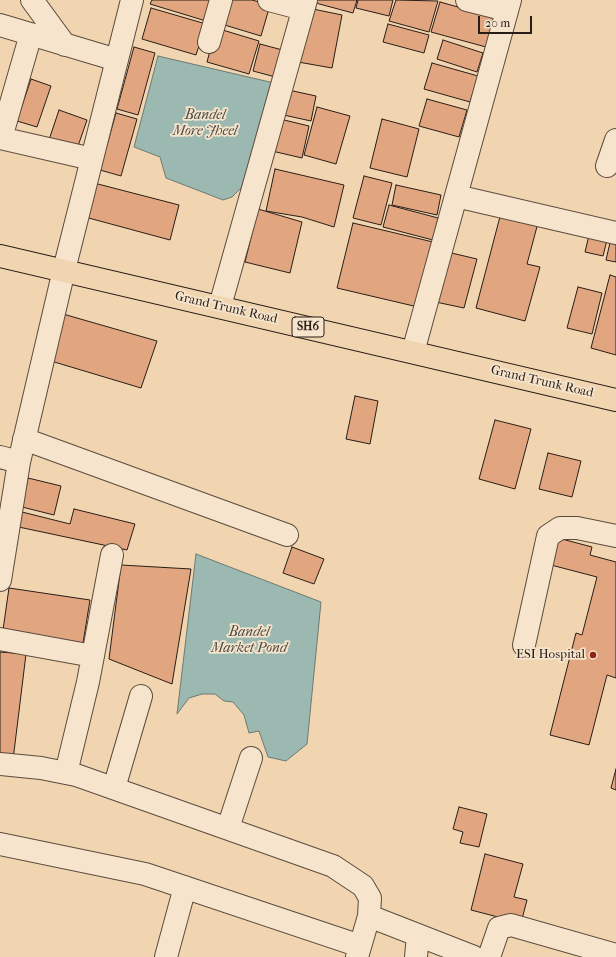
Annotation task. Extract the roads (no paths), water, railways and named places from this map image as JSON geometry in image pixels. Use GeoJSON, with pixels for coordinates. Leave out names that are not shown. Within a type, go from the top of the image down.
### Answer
{"type":"FeatureCollection","features":[{"type":"Feature","properties":{"kind":"main road","name":"Grand Trunk Road"},"geometry":{"type":"LineString","coordinates":[[0,256],[220,306],[616,400]]}},
{"type":"Feature","properties":{"kind":"street"},"geometry":{"type":"LineString","coordinates":[[32,0],[65,45]]}},
{"type":"Feature","properties":{"kind":"street"},"geometry":{"type":"LineString","coordinates":[[0,580],[9,460],[24,439],[64,270],[132,0]]}},
{"type":"Feature","properties":{"kind":"street"},"geometry":{"type":"LineString","coordinates":[[209,42],[221,0]]}},
{"type":"Feature","properties":{"kind":"street"},"geometry":{"type":"LineString","coordinates":[[220,306],[304,4],[269,0]]}},
{"type":"Feature","properties":{"kind":"street"},"geometry":{"type":"LineString","coordinates":[[413,352],[508,5],[467,0]]}},
{"type":"Feature","properties":{"kind":"street"},"geometry":{"type":"LineString","coordinates":[[0,25],[117,60]]}},
{"type":"Feature","properties":{"kind":"street"},"geometry":{"type":"LineString","coordinates":[[31,34],[1,138],[92,159]]}},
{"type":"Feature","properties":{"kind":"street"},"geometry":{"type":"LineString","coordinates":[[608,166],[616,140]]}},
{"type":"Feature","properties":{"kind":"street"},"geometry":{"type":"LineString","coordinates":[[456,196],[616,234]]}},
{"type":"Feature","properties":{"kind":"street"},"geometry":{"type":"LineString","coordinates":[[24,439],[287,535]]}},
{"type":"Feature","properties":{"kind":"street"},"geometry":{"type":"LineString","coordinates":[[524,645],[548,536],[560,528],[577,528],[616,536]]}},
{"type":"Feature","properties":{"kind":"street"},"geometry":{"type":"LineString","coordinates":[[66,773],[93,656],[112,554]]}},
{"type":"Feature","properties":{"kind":"street"},"geometry":{"type":"LineString","coordinates":[[0,639],[93,656]]}},
{"type":"Feature","properties":{"kind":"street"},"geometry":{"type":"LineString","coordinates":[[114,788],[141,696]]}},
{"type":"Feature","properties":{"kind":"street"},"geometry":{"type":"LineString","coordinates":[[228,828],[251,758]]}},
{"type":"Feature","properties":{"kind":"street"},"geometry":{"type":"LineString","coordinates":[[0,764],[41,768],[66,773],[114,788],[333,866],[363,886],[370,898],[369,916],[358,952],[185,887],[145,874],[0,844]]}},
{"type":"Feature","properties":{"kind":"street"},"geometry":{"type":"LineString","coordinates":[[166,957],[185,887]]}},
{"type":"Feature","properties":{"kind":"street"},"geometry":{"type":"LineString","coordinates":[[369,916],[474,957]]}},
{"type":"Feature","properties":{"kind":"street"},"geometry":{"type":"LineString","coordinates":[[489,957],[499,928],[511,925],[616,955]]}},
{"type":"Feature","properties":{"kind":"street"},"geometry":{"type":"LineString","coordinates":[[416,957],[418,935]]}},
{"type":"Feature","properties":{"kind":"water","name":"Bandel More Jheel"},"geometry":{"type":"Polygon","coordinates":[[[158,56],[274,83],[248,181],[232,197],[223,200],[166,178],[160,157],[134,147],[158,56]]]}},
{"type":"Feature","properties":{"kind":"water","name":"Bandel Market Pond"},"geometry":{"type":"Polygon","coordinates":[[[196,554],[321,602],[307,744],[286,761],[268,757],[259,731],[249,733],[244,715],[233,702],[224,701],[215,694],[202,694],[189,698],[177,714],[196,554]]]}},
{"type":"Feature","properties":{"kind":"place","name":"ESI Hospital"},"geometry":{"type":"Point","coordinates":[593,655]}}]}
